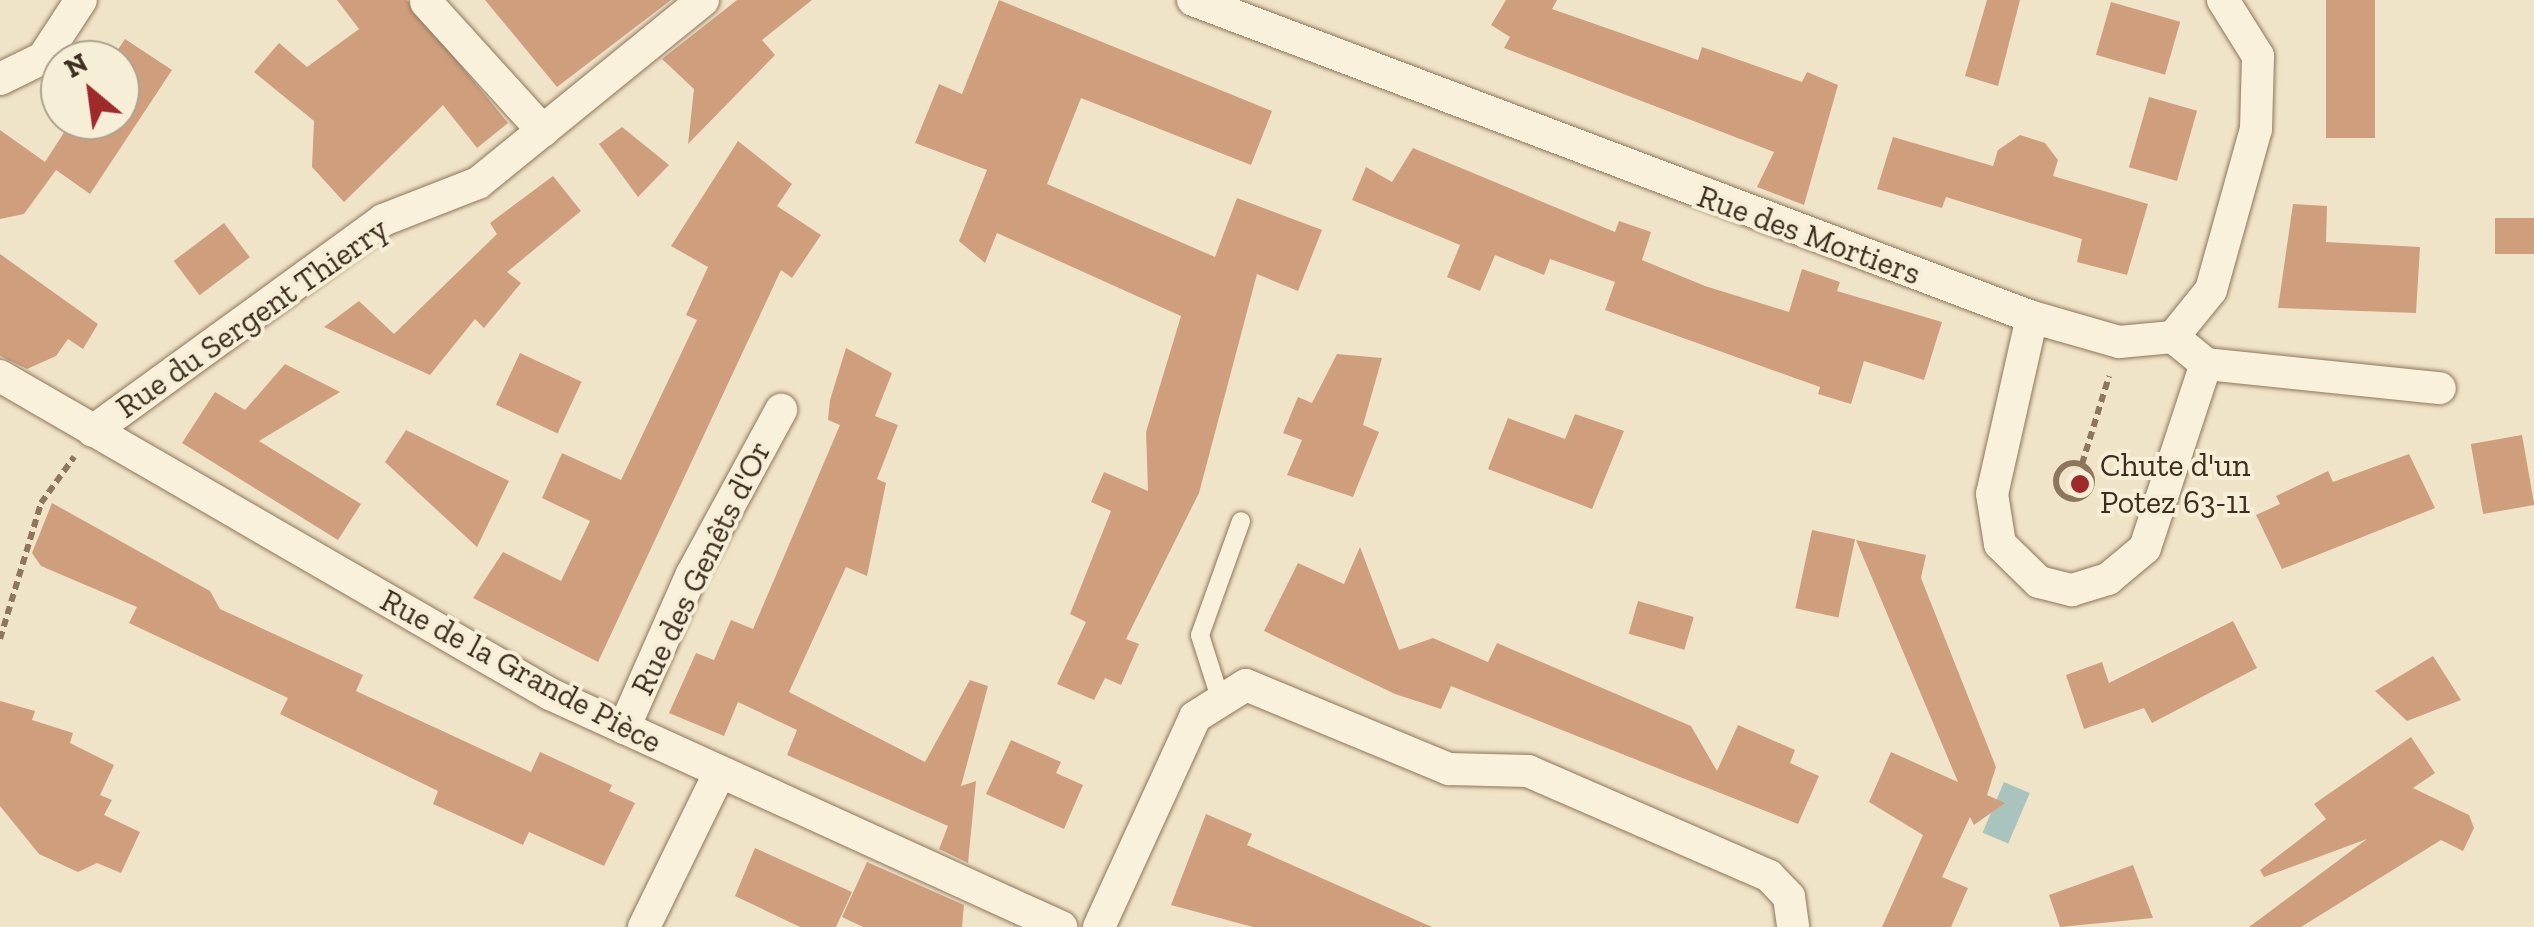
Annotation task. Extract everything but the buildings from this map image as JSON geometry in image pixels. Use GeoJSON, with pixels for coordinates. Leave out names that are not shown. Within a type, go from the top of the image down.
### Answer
{"type":"FeatureCollection","features":[{"type":"Feature","properties":{"kind":"street"},"geometry":{"type":"LineString","coordinates":[[0,79],[43,58],[81,0]]}},
{"type":"Feature","properties":{"kind":"street","name":"Rue du Sergent Thierry"},"geometry":{"type":"LineString","coordinates":[[93,431],[383,220],[478,182],[703,0]]}},
{"type":"Feature","properties":{"kind":"street","name":"Rue des Mortiers"},"geometry":{"type":"LineString","coordinates":[[1193,0],[2032,317],[2119,342],[2172,337]]}},
{"type":"Feature","properties":{"kind":"street"},"geometry":{"type":"LineString","coordinates":[[2223,0],[2258,56],[2256,129],[2211,290],[2172,337],[2206,364],[2440,388]]}},
{"type":"Feature","properties":{"kind":"street"},"geometry":{"type":"LineString","coordinates":[[426,2],[543,131]]}},
{"type":"Feature","properties":{"kind":"street"},"geometry":{"type":"LineString","coordinates":[[2032,317],[1992,494],[2000,544],[2040,582],[2072,590],[2108,579],[2145,548],[2206,364]]}},
{"type":"Feature","properties":{"kind":"street","name":"Rue de la Grande Pièce"},"geometry":{"type":"LineString","coordinates":[[0,376],[624,728],[1061,927]]}},
{"type":"Feature","properties":{"kind":"street","name":"Rue des Genêts d'Or"},"geometry":{"type":"LineString","coordinates":[[624,728],[692,574],[781,410]]}},
{"type":"Feature","properties":{"kind":"street"},"geometry":{"type":"LineString","coordinates":[[1099,927],[1195,716],[1246,685],[1448,769],[1528,770],[1769,876],[1789,897],[1793,927]]}},
{"type":"Feature","properties":{"kind":"street"},"geometry":{"type":"LineString","coordinates":[[644,927],[719,774]]}},
{"type":"Feature","properties":{"kind":"lane"},"geometry":{"type":"LineString","coordinates":[[1221,701],[1200,635],[1241,522]]}},
{"type":"Feature","properties":{"kind":"path"},"geometry":{"type":"LineString","coordinates":[[2082,464],[2060,468],[2063,496],[2089,492],[2082,464],[2119,342]]}},
{"type":"Feature","properties":{"kind":"path"},"geometry":{"type":"LineString","coordinates":[[0,639],[41,503],[93,431]]}},
{"type":"Feature","properties":{"kind":"water"},"geometry":{"type":"Polygon","coordinates":[[[2004,782],[2030,793],[2008,844],[1983,833],[2004,782]]]}},
{"type":"Feature","properties":{"kind":"place","name":"Chute d'un Potez 63-11"},"geometry":{"type":"Point","coordinates":[2080,484]}}]}
